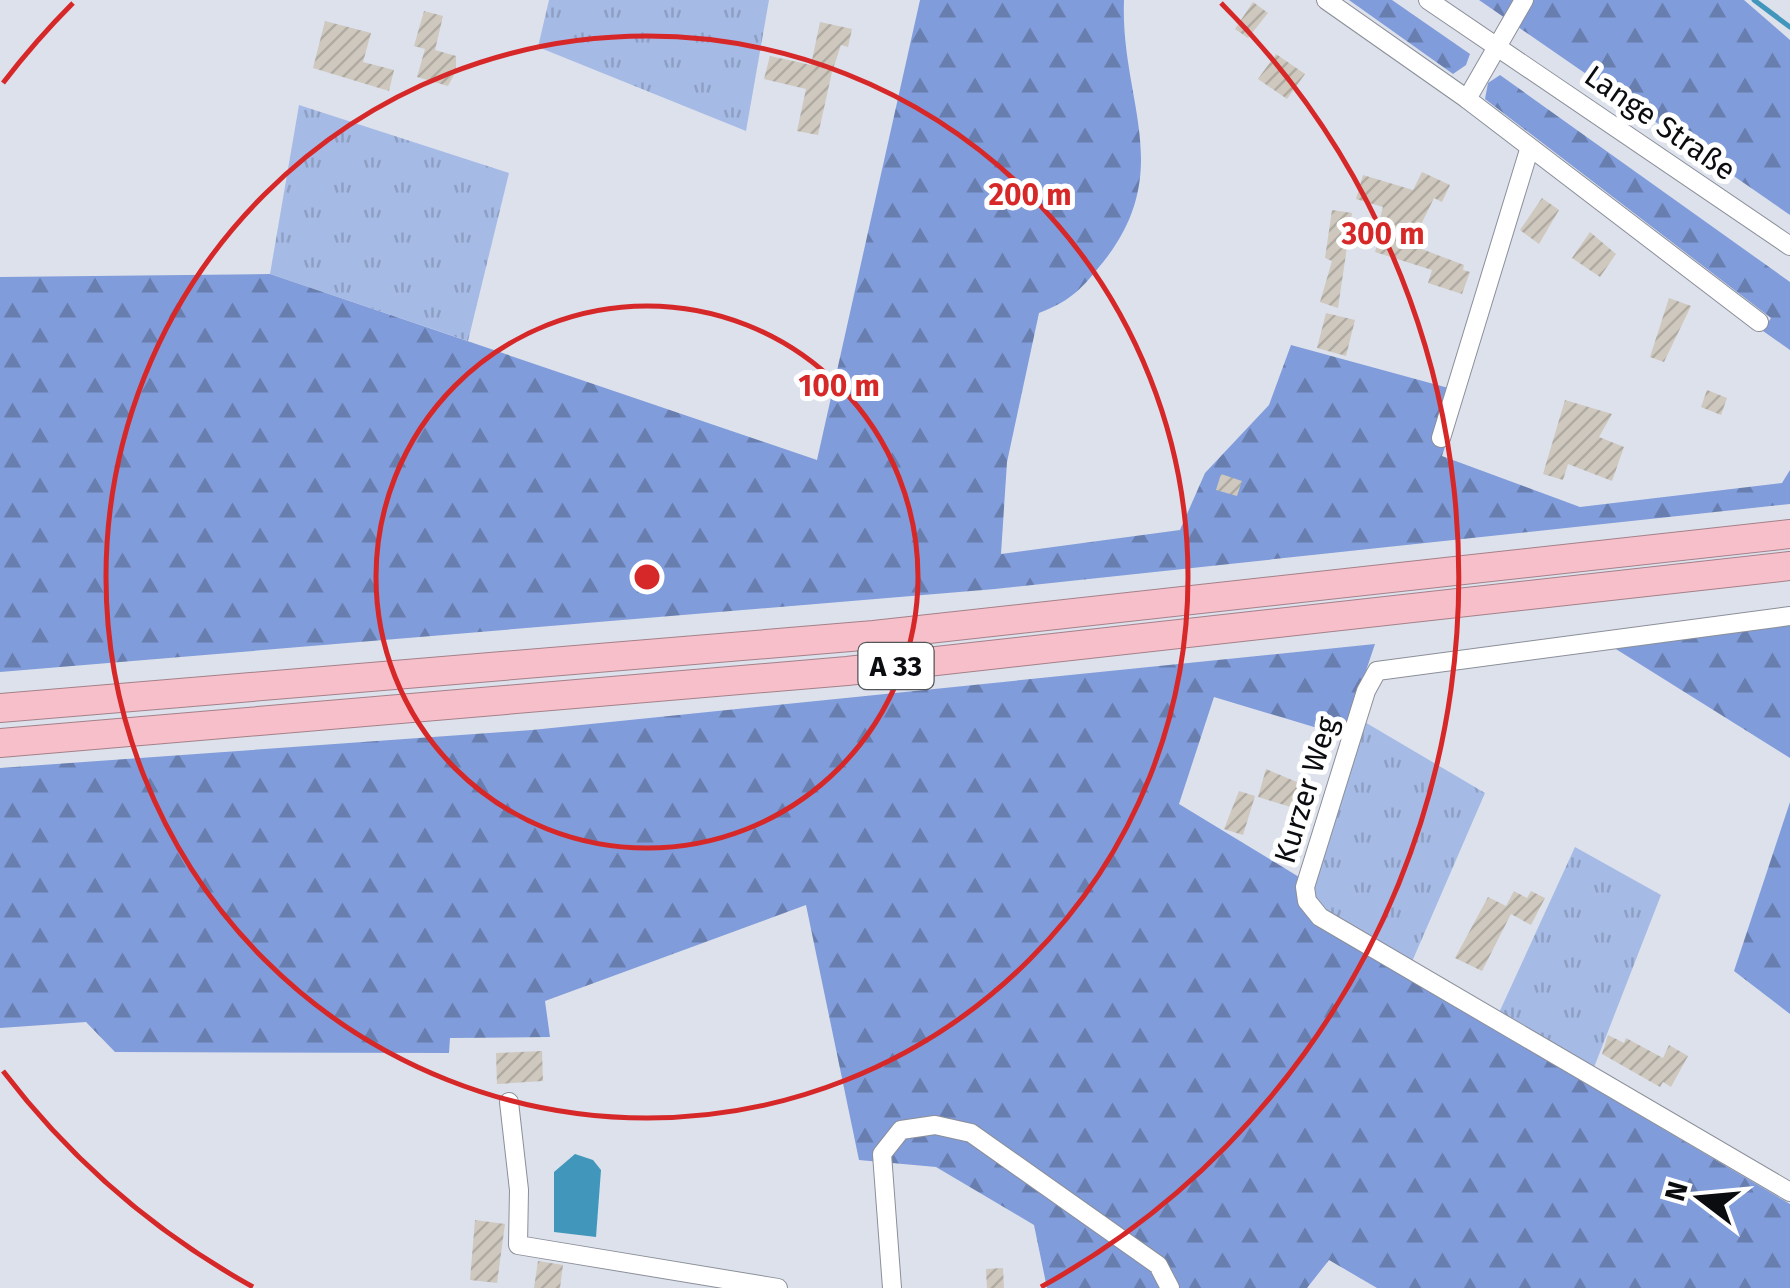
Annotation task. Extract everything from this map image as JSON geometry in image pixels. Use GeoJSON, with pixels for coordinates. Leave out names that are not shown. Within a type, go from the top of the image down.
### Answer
{"type":"FeatureCollection","features":[{"type":"Feature","properties":{"kind":"highway","name":"A 33"},"geometry":{"type":"LineString","coordinates":[[0,708],[874,635],[1790,534]]}},
{"type":"Feature","properties":{"kind":"highway","name":"A 33"},"geometry":{"type":"LineString","coordinates":[[0,743],[848,671],[1790,566]]}},
{"type":"Feature","properties":{"kind":"street"},"geometry":{"type":"LineString","coordinates":[[1326,0],[1467,99],[1759,322]]}},
{"type":"Feature","properties":{"kind":"street","name":"Lange Straße"},"geometry":{"type":"LineString","coordinates":[[1428,0],[1790,246]]}},
{"type":"Feature","properties":{"kind":"street"},"geometry":{"type":"LineString","coordinates":[[1467,99],[1524,0]]}},
{"type":"Feature","properties":{"kind":"street"},"geometry":{"type":"LineString","coordinates":[[1441,438],[1529,150]]}},
{"type":"Feature","properties":{"kind":"street","name":"Kurzer Weg"},"geometry":{"type":"LineString","coordinates":[[1790,616],[1377,670],[1366,692],[1305,887],[1307,902],[1320,918],[1790,1192]]}},
{"type":"Feature","properties":{"kind":"street"},"geometry":{"type":"LineString","coordinates":[[510,1102],[519,1190],[518,1245],[778,1288]]}},
{"type":"Feature","properties":{"kind":"street"},"geometry":{"type":"LineString","coordinates":[[892,1288],[882,1154],[901,1130],[935,1125],[971,1133],[1158,1266],[1170,1288]]}},
{"type":"Feature","properties":{"kind":"green space"},"geometry":{"type":"Polygon","coordinates":[[[549,0],[769,0],[746,131],[538,47],[549,0]]]}},
{"type":"Feature","properties":{"kind":"green space"},"geometry":{"type":"Polygon","coordinates":[[[920,0],[1124,0],[1125,36],[1140,133],[1137,195],[1125,227],[1096,271],[1069,298],[1039,313],[1007,462],[1001,554],[1180,530],[1205,473],[1269,405],[1291,345],[1463,392],[1442,456],[1580,507],[1782,483],[1790,470],[1790,504],[995,589],[0,672],[0,277],[270,274],[817,460],[920,0]]]}},
{"type":"Feature","properties":{"kind":"green space"},"geometry":{"type":"Polygon","coordinates":[[[1349,0],[1392,0],[1470,54],[1466,65],[1453,74],[1349,0]]]}},
{"type":"Feature","properties":{"kind":"green space"},"geometry":{"type":"Polygon","coordinates":[[[1479,0],[1744,0],[1790,40],[1790,215],[1479,0]]]}},
{"type":"Feature","properties":{"kind":"green space"},"geometry":{"type":"Polygon","coordinates":[[[1500,75],[1790,282],[1790,350],[1763,331],[1771,318],[1485,99],[1488,83],[1500,75]]]}},
{"type":"Feature","properties":{"kind":"green space"},"geometry":{"type":"Polygon","coordinates":[[[299,105],[509,173],[468,341],[270,274],[299,105]]]}},
{"type":"Feature","properties":{"kind":"green space"},"geometry":{"type":"Polygon","coordinates":[[[1790,625],[1790,758],[1611,646],[1790,625]]]}},
{"type":"Feature","properties":{"kind":"green space"},"geometry":{"type":"Polygon","coordinates":[[[1375,644],[1344,736],[1214,697],[1179,804],[1299,877],[1296,895],[1312,922],[1790,1204],[1790,1288],[1377,1288],[1329,1260],[1307,1288],[1047,1288],[1034,1225],[936,1167],[859,1160],[806,905],[545,1001],[550,1037],[450,1038],[449,1053],[115,1052],[86,1022],[0,1028],[0,768],[532,730],[1375,644]]]}},
{"type":"Feature","properties":{"kind":"green space"},"geometry":{"type":"Polygon","coordinates":[[[1363,721],[1485,793],[1411,964],[1339,924],[1317,903],[1312,890],[1363,721]]]}},
{"type":"Feature","properties":{"kind":"green space"},"geometry":{"type":"Polygon","coordinates":[[[1790,802],[1790,1014],[1734,971],[1790,802]]]}},
{"type":"Feature","properties":{"kind":"green space"},"geometry":{"type":"Polygon","coordinates":[[[1575,847],[1661,895],[1593,1070],[1498,1015],[1575,847]]]}},
{"type":"Feature","properties":{"kind":"shaded area"},"geometry":{"type":"Polygon","coordinates":[[[575,1154],[593,1160],[601,1170],[596,1237],[554,1232],[554,1172],[575,1154]]]}},
{"type":"Feature","properties":{"kind":"building"},"geometry":{"type":"Polygon","coordinates":[[[1253,2],[1268,13],[1248,38],[1235,29],[1253,2]]]}},
{"type":"Feature","properties":{"kind":"building"},"geometry":{"type":"Polygon","coordinates":[[[424,11],[443,16],[435,50],[456,56],[456,71],[448,86],[417,77],[425,49],[414,46],[424,11]]]}},
{"type":"Feature","properties":{"kind":"building"},"geometry":{"type":"Polygon","coordinates":[[[325,21],[371,33],[363,62],[394,70],[389,91],[313,68],[325,21]]]}},
{"type":"Feature","properties":{"kind":"building"},"geometry":{"type":"Polygon","coordinates":[[[820,22],[852,29],[848,47],[841,45],[832,72],[818,135],[797,131],[806,89],[764,79],[770,56],[811,65],[820,22]]]}},
{"type":"Feature","properties":{"kind":"building"},"geometry":{"type":"Polygon","coordinates":[[[1276,54],[1305,74],[1287,99],[1258,79],[1276,54]]]}},
{"type":"Feature","properties":{"kind":"building"},"geometry":{"type":"Polygon","coordinates":[[[1422,172],[1450,185],[1442,202],[1434,198],[1411,245],[1464,265],[1463,270],[1470,272],[1462,294],[1428,283],[1432,270],[1375,252],[1385,219],[1380,218],[1383,207],[1356,199],[1363,175],[1413,190],[1422,172]]]}},
{"type":"Feature","properties":{"kind":"building"},"geometry":{"type":"Polygon","coordinates":[[[1542,198],[1559,210],[1539,244],[1520,230],[1542,198]]]}},
{"type":"Feature","properties":{"kind":"building"},"geometry":{"type":"Polygon","coordinates":[[[1332,210],[1352,213],[1338,308],[1320,302],[1332,261],[1325,258],[1332,210]]]}},
{"type":"Feature","properties":{"kind":"building"},"geometry":{"type":"Polygon","coordinates":[[[1590,232],[1616,254],[1600,277],[1572,258],[1590,232]]]}},
{"type":"Feature","properties":{"kind":"building"},"geometry":{"type":"Polygon","coordinates":[[[1669,298],[1691,306],[1664,362],[1650,357],[1669,298]]]}},
{"type":"Feature","properties":{"kind":"building"},"geometry":{"type":"Polygon","coordinates":[[[1326,313],[1355,320],[1346,356],[1317,348],[1326,313]]]}},
{"type":"Feature","properties":{"kind":"building"},"geometry":{"type":"Polygon","coordinates":[[[1707,390],[1727,398],[1721,415],[1701,407],[1707,390]]]}},
{"type":"Feature","properties":{"kind":"building"},"geometry":{"type":"Polygon","coordinates":[[[1565,400],[1612,414],[1599,437],[1624,447],[1612,481],[1568,464],[1563,480],[1543,474],[1565,400]]]}},
{"type":"Feature","properties":{"kind":"building"},"geometry":{"type":"Polygon","coordinates":[[[1221,474],[1242,481],[1237,496],[1216,490],[1221,474]]]}},
{"type":"Feature","properties":{"kind":"building"},"geometry":{"type":"Polygon","coordinates":[[[1266,769],[1311,788],[1304,811],[1258,797],[1266,769]]]}},
{"type":"Feature","properties":{"kind":"building"},"geometry":{"type":"Polygon","coordinates":[[[1239,791],[1255,796],[1243,835],[1224,829],[1239,791]]]}},
{"type":"Feature","properties":{"kind":"building"},"geometry":{"type":"Polygon","coordinates":[[[1514,891],[1527,898],[1531,891],[1545,898],[1531,925],[1511,914],[1482,971],[1455,958],[1488,897],[1506,906],[1514,891]]]}},
{"type":"Feature","properties":{"kind":"building"},"geometry":{"type":"Polygon","coordinates":[[[1608,1035],[1624,1043],[1626,1038],[1663,1058],[1669,1045],[1688,1056],[1671,1087],[1663,1082],[1660,1087],[1602,1054],[1608,1035]]]}},
{"type":"Feature","properties":{"kind":"building"},"geometry":{"type":"Polygon","coordinates":[[[542,1051],[543,1081],[497,1084],[496,1053],[542,1051]]]}},
{"type":"Feature","properties":{"kind":"building"},"geometry":{"type":"Polygon","coordinates":[[[475,1220],[505,1224],[497,1283],[470,1280],[475,1220]]]}},
{"type":"Feature","properties":{"kind":"building"},"geometry":{"type":"Polygon","coordinates":[[[538,1261],[563,1265],[560,1288],[534,1288],[538,1261]]]}},
{"type":"Feature","properties":{"kind":"building"},"geometry":{"type":"Polygon","coordinates":[[[1003,1268],[1004,1288],[987,1288],[986,1269],[1003,1268]]]}},
{"type":"Feature","properties":{"kind":"waterway"},"geometry":{"type":"LineString","coordinates":[[1754,0],[1790,27]]}}]}
